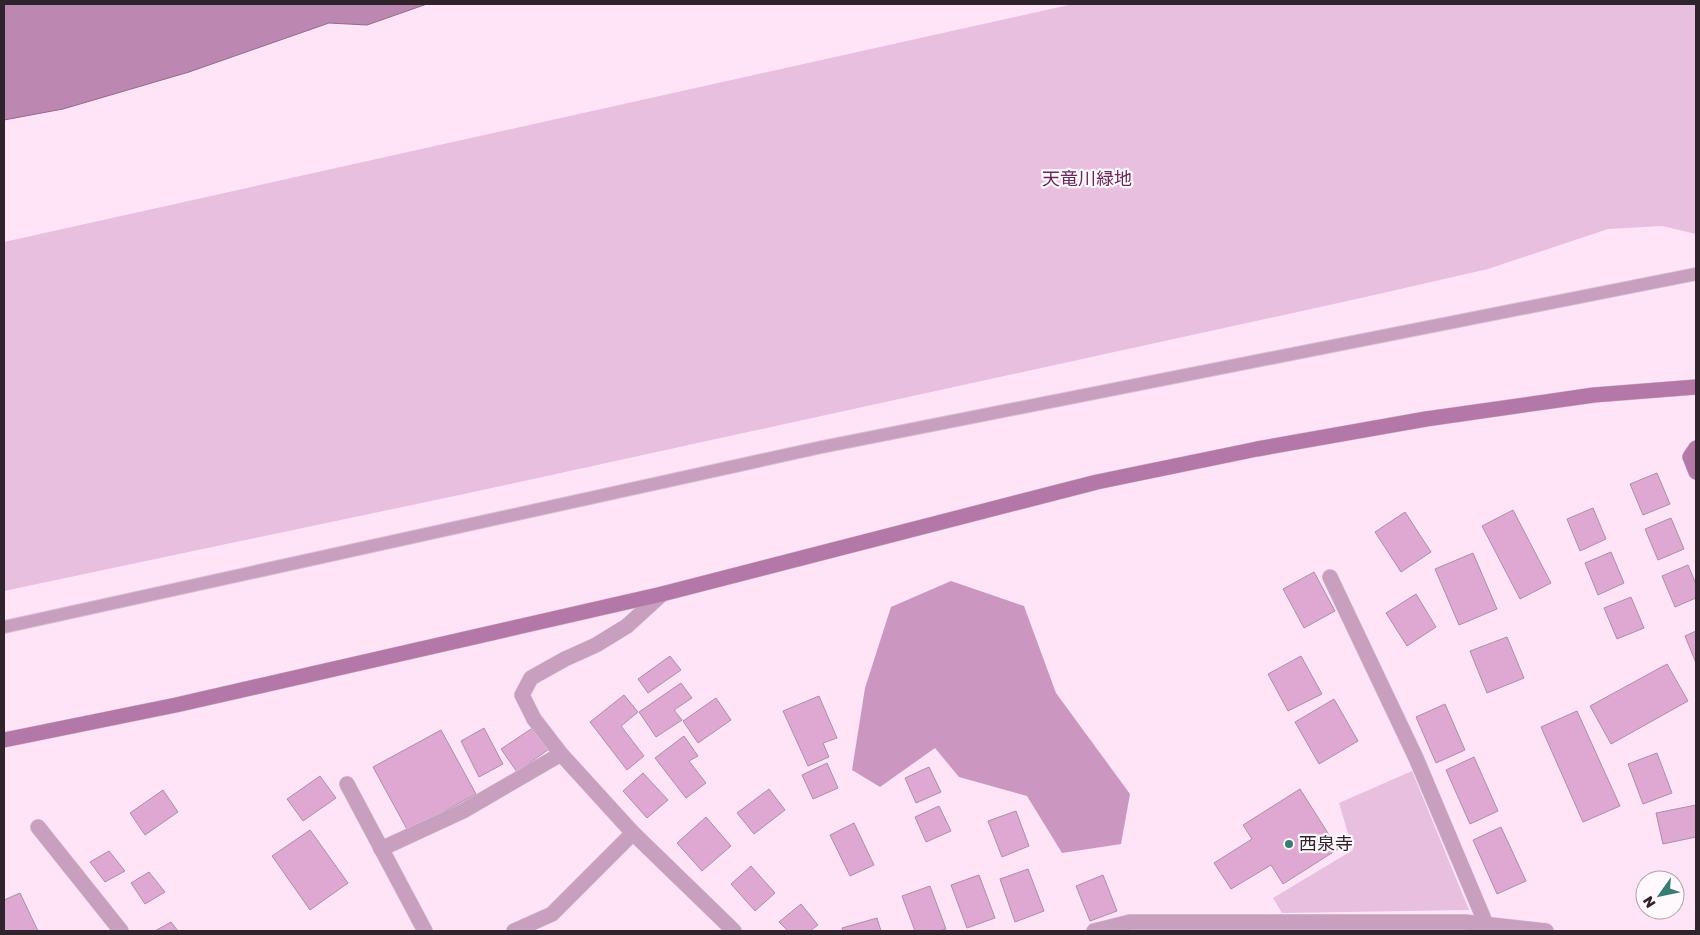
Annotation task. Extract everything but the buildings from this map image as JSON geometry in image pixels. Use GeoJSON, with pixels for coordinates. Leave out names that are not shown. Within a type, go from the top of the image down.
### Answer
{"type":"FeatureCollection","features":[{"type":"Feature","properties":{"kind":"street"},"geometry":{"type":"LineString","coordinates":[[4,740],[186,702],[662,594],[1097,482],[1257,449],[1426,419],[1584,396],[1696,387]]}},
{"type":"Feature","properties":{"kind":"street"},"geometry":{"type":"LineString","coordinates":[[1696,448],[1690,457],[1696,472]]}},
{"type":"Feature","properties":{"kind":"street"},"geometry":{"type":"LineString","coordinates":[[1330,577],[1416,758],[1486,924]]}},
{"type":"Feature","properties":{"kind":"street"},"geometry":{"type":"LineString","coordinates":[[662,594],[626,626],[596,645],[565,659],[531,678],[522,695],[534,719],[561,754],[633,833],[734,931]]}},
{"type":"Feature","properties":{"kind":"street"},"geometry":{"type":"LineString","coordinates":[[382,849],[463,810],[561,754]]}},
{"type":"Feature","properties":{"kind":"street"},"geometry":{"type":"LineString","coordinates":[[347,784],[425,931]]}},
{"type":"Feature","properties":{"kind":"street"},"geometry":{"type":"LineString","coordinates":[[38,827],[121,931]]}},
{"type":"Feature","properties":{"kind":"street"},"geometry":{"type":"LineString","coordinates":[[514,931],[552,914],[633,833]]}},
{"type":"Feature","properties":{"kind":"street"},"geometry":{"type":"LineString","coordinates":[[1094,931],[1130,922],[1465,922],[1546,931]]}},
{"type":"Feature","properties":{"kind":"lane"},"geometry":{"type":"LineString","coordinates":[[4,627],[822,447],[1696,274]]}},
{"type":"Feature","properties":{"kind":"green space","name":"天竜川緑地"},"geometry":{"type":"Polygon","coordinates":[[[1073,4],[1696,4],[1696,234],[1662,226],[1608,229],[1488,269],[1361,298],[464,494],[4,591],[4,242],[1073,4]]]}},
{"type":"Feature","properties":{"kind":"green space"},"geometry":{"type":"Polygon","coordinates":[[[1412,771],[1469,910],[1282,913],[1273,898],[1353,850],[1339,803],[1412,771]]]}},
{"type":"Feature","properties":{"kind":"shaded area"},"geometry":{"type":"Polygon","coordinates":[[[4,4],[427,4],[367,25],[329,23],[189,72],[63,109],[4,120],[4,4]]]}},
{"type":"Feature","properties":{"kind":"shaded area"},"geometry":{"type":"Polygon","coordinates":[[[951,581],[1024,606],[1056,693],[1130,794],[1121,844],[1062,853],[1027,796],[959,777],[935,748],[880,787],[852,770],[865,688],[891,607],[951,581]]]}},
{"type":"Feature","properties":{"kind":"place","name":"西泉寺"},"geometry":{"type":"Point","coordinates":[1289,844]}}]}
